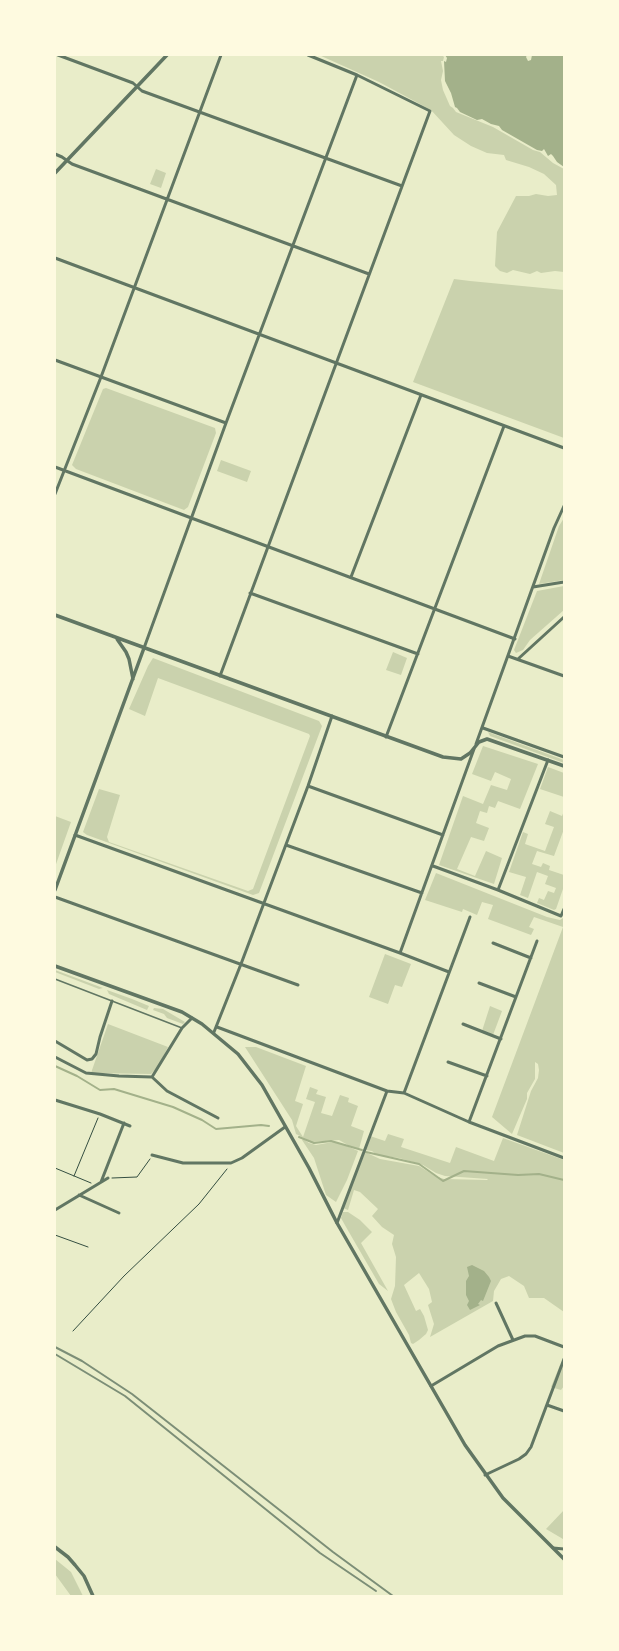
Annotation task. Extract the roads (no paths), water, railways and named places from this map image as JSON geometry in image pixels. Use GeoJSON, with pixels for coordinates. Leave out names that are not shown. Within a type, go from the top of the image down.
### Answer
{"type":"FeatureCollection","features":[{"type":"Feature","properties":{"kind":"street"},"geometry":{"type":"LineString","coordinates":[[58,55],[133,83],[142,91],[402,186]]}},
{"type":"Feature","properties":{"kind":"street"},"geometry":{"type":"LineString","coordinates":[[55,173],[167,55]]}},
{"type":"Feature","properties":{"kind":"street"},"geometry":{"type":"LineString","coordinates":[[55,494],[101,377],[221,55]]}},
{"type":"Feature","properties":{"kind":"street"},"geometry":{"type":"LineString","coordinates":[[220,676],[430,111],[357,75],[308,55]]}},
{"type":"Feature","properties":{"kind":"street"},"geometry":{"type":"LineString","coordinates":[[55,890],[133,681],[226,423],[357,75]]}},
{"type":"Feature","properties":{"kind":"street"},"geometry":{"type":"LineString","coordinates":[[55,154],[72,164],[168,198],[369,274]]}},
{"type":"Feature","properties":{"kind":"street"},"geometry":{"type":"LineString","coordinates":[[55,258],[564,448]]}},
{"type":"Feature","properties":{"kind":"street"},"geometry":{"type":"LineString","coordinates":[[55,360],[226,423]]}},
{"type":"Feature","properties":{"kind":"street"},"geometry":{"type":"LineString","coordinates":[[351,577],[421,395]]}},
{"type":"Feature","properties":{"kind":"street"},"geometry":{"type":"LineString","coordinates":[[386,737],[436,609],[504,426]]}},
{"type":"Feature","properties":{"kind":"street"},"geometry":{"type":"LineString","coordinates":[[55,468],[514,639]]}},
{"type":"Feature","properties":{"kind":"street"},"geometry":{"type":"LineString","coordinates":[[400,953],[433,866],[554,528],[564,506]]}},
{"type":"Feature","properties":{"kind":"street"},"geometry":{"type":"LineString","coordinates":[[533,587],[564,582]]}},
{"type":"Feature","properties":{"kind":"street"},"geometry":{"type":"LineString","coordinates":[[250,593],[418,654]]}},
{"type":"Feature","properties":{"kind":"street"},"geometry":{"type":"LineString","coordinates":[[55,615],[443,757],[456,759],[465,757],[479,742],[487,739],[564,766]]}},
{"type":"Feature","properties":{"kind":"street"},"geometry":{"type":"LineString","coordinates":[[518,659],[564,617]]}},
{"type":"Feature","properties":{"kind":"street"},"geometry":{"type":"LineString","coordinates":[[116,638],[126,652],[131,667],[133,681]]}},
{"type":"Feature","properties":{"kind":"street"},"geometry":{"type":"LineString","coordinates":[[508,656],[564,676]]}},
{"type":"Feature","properties":{"kind":"street"},"geometry":{"type":"LineString","coordinates":[[214,1032],[264,904],[308,786],[332,716]]}},
{"type":"Feature","properties":{"kind":"street"},"geometry":{"type":"LineString","coordinates":[[483,728],[564,757]]}},
{"type":"Feature","properties":{"kind":"street"},"geometry":{"type":"LineString","coordinates":[[498,890],[548,760]]}},
{"type":"Feature","properties":{"kind":"street"},"geometry":{"type":"LineString","coordinates":[[308,786],[443,835]]}},
{"type":"Feature","properties":{"kind":"street"},"geometry":{"type":"LineString","coordinates":[[75,835],[449,972]]}},
{"type":"Feature","properties":{"kind":"street"},"geometry":{"type":"LineString","coordinates":[[286,845],[422,894]]}},
{"type":"Feature","properties":{"kind":"street"},"geometry":{"type":"LineString","coordinates":[[433,866],[498,890],[561,916],[564,909]]}},
{"type":"Feature","properties":{"kind":"street"},"geometry":{"type":"LineString","coordinates":[[55,897],[298,985]]}},
{"type":"Feature","properties":{"kind":"street"},"geometry":{"type":"LineString","coordinates":[[404,1093],[470,917]]}},
{"type":"Feature","properties":{"kind":"street"},"geometry":{"type":"LineString","coordinates":[[469,1122],[537,942]]}},
{"type":"Feature","properties":{"kind":"street"},"geometry":{"type":"LineString","coordinates":[[493,943],[531,958]]}},
{"type":"Feature","properties":{"kind":"street"},"geometry":{"type":"LineString","coordinates":[[55,966],[182,1012],[214,1032],[238,1054],[262,1085],[309,1168],[337,1223],[465,1445],[494,1488],[514,1511],[564,1559]]}},
{"type":"Feature","properties":{"kind":"street"},"geometry":{"type":"LineString","coordinates":[[479,983],[516,997]]}},
{"type":"Feature","properties":{"kind":"street"},"geometry":{"type":"LineString","coordinates":[[55,1041],[87,1060],[92,1059],[96,1054],[112,1001]]}},
{"type":"Feature","properties":{"kind":"street"},"geometry":{"type":"LineString","coordinates":[[152,1077],[182,1028],[192,1018]]}},
{"type":"Feature","properties":{"kind":"street"},"geometry":{"type":"LineString","coordinates":[[463,1024],[500,1039]]}},
{"type":"Feature","properties":{"kind":"street"},"geometry":{"type":"LineString","coordinates":[[217,1027],[387,1091],[404,1093],[469,1122],[564,1158]]}},
{"type":"Feature","properties":{"kind":"street"},"geometry":{"type":"LineString","coordinates":[[55,1057],[86,1073],[152,1077],[166,1090],[218,1118]]}},
{"type":"Feature","properties":{"kind":"street"},"geometry":{"type":"LineString","coordinates":[[448,1062],[487,1076]]}},
{"type":"Feature","properties":{"kind":"street"},"geometry":{"type":"LineString","coordinates":[[337,1223],[387,1091]]}},
{"type":"Feature","properties":{"kind":"street"},"geometry":{"type":"LineString","coordinates":[[55,1105],[56,1100],[100,1114],[130,1126]]}},
{"type":"Feature","properties":{"kind":"street"},"geometry":{"type":"LineString","coordinates":[[101,1182],[124,1123]]}},
{"type":"Feature","properties":{"kind":"street"},"geometry":{"type":"LineString","coordinates":[[152,1155],[183,1163],[231,1163],[242,1158],[285,1127]]}},
{"type":"Feature","properties":{"kind":"street"},"geometry":{"type":"LineString","coordinates":[[55,1210],[108,1178]]}},
{"type":"Feature","properties":{"kind":"street"},"geometry":{"type":"LineString","coordinates":[[79,1195],[119,1213]]}},
{"type":"Feature","properties":{"kind":"street"},"geometry":{"type":"LineString","coordinates":[[496,1303],[513,1340]]}},
{"type":"Feature","properties":{"kind":"street"},"geometry":{"type":"LineString","coordinates":[[431,1386],[498,1346],[525,1336],[535,1336],[564,1347]]}},
{"type":"Feature","properties":{"kind":"street"},"geometry":{"type":"LineString","coordinates":[[485,1475],[526,1454],[531,1447],[564,1359]]}},
{"type":"Feature","properties":{"kind":"street"},"geometry":{"type":"LineString","coordinates":[[547,1405],[564,1411]]}},
{"type":"Feature","properties":{"kind":"street"},"geometry":{"type":"LineString","coordinates":[[55,1547],[68,1558],[84,1576],[93,1596]]}},
{"type":"Feature","properties":{"kind":"street"},"geometry":{"type":"LineString","coordinates":[[553,1548],[564,1549]]}},
{"type":"Feature","properties":{"kind":"lane"},"geometry":{"type":"LineString","coordinates":[[55,979],[182,1028]]}},
{"type":"Feature","properties":{"kind":"waterway"},"geometry":{"type":"LineString","coordinates":[[55,1066],[77,1076],[100,1090],[114,1089],[173,1107],[202,1120],[216,1129],[261,1125],[269,1126]]}},
{"type":"Feature","properties":{"kind":"waterway"},"geometry":{"type":"LineString","coordinates":[[299,1137],[314,1143],[331,1141],[362,1150]]}},
{"type":"Feature","properties":{"kind":"waterway"},"geometry":{"type":"LineString","coordinates":[[366,1152],[419,1164],[443,1181],[464,1171],[518,1175],[539,1174],[564,1180]]}},
{"type":"Feature","properties":{"kind":"railway"},"geometry":{"type":"LineString","coordinates":[[55,1347],[82,1361],[132,1394],[333,1552],[393,1596]]}},
{"type":"Feature","properties":{"kind":"railway"},"geometry":{"type":"LineString","coordinates":[[55,1354],[125,1396],[320,1553],[376,1591]]}}]}
